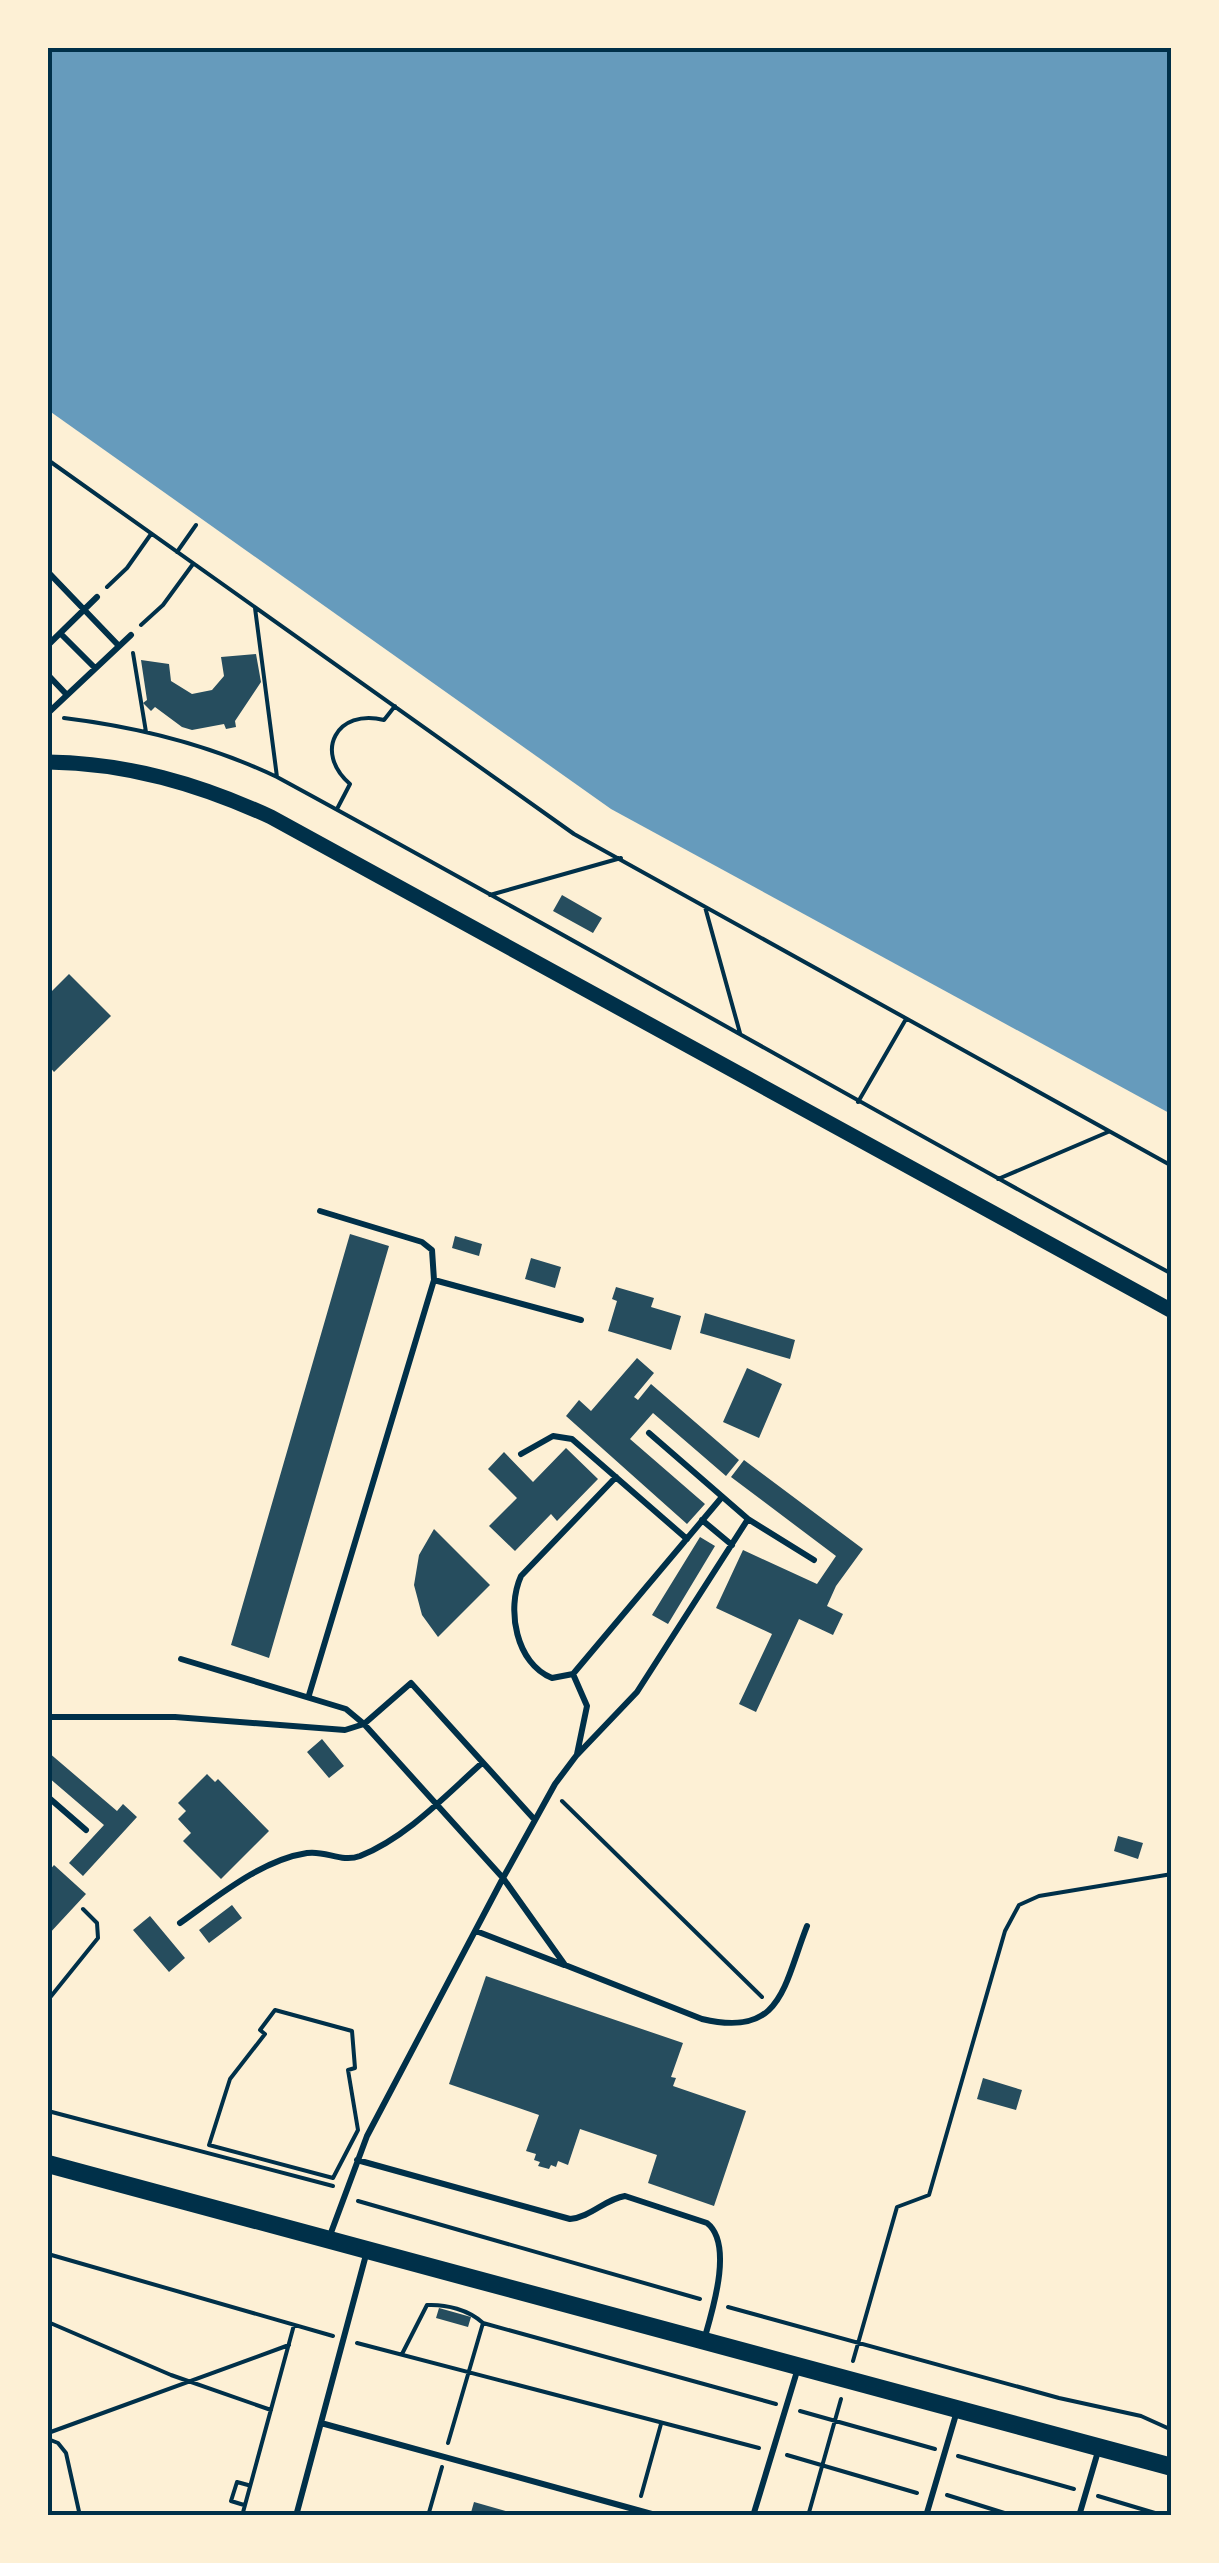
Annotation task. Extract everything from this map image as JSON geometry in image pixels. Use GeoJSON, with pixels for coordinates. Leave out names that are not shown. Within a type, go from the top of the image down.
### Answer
{"type":"FeatureCollection","features":[{"type":"Feature","properties":{"kind":"main road"},"geometry":{"type":"LineString","coordinates":[[48,2164],[1172,2467]]}},
{"type":"Feature","properties":{"kind":"street"},"geometry":{"type":"LineString","coordinates":[[48,762],[164,776],[209,790],[271,818],[1172,1310]]}},
{"type":"Feature","properties":{"kind":"lane"},"geometry":{"type":"LineString","coordinates":[[48,572],[119,646]]}},
{"type":"Feature","properties":{"kind":"lane"},"geometry":{"type":"LineString","coordinates":[[48,645],[96,597]]}},
{"type":"Feature","properties":{"kind":"lane"},"geometry":{"type":"LineString","coordinates":[[60,633],[95,668]]}},
{"type":"Feature","properties":{"kind":"lane"},"geometry":{"type":"LineString","coordinates":[[48,712],[131,639]]}},
{"type":"Feature","properties":{"kind":"lane"},"geometry":{"type":"LineString","coordinates":[[48,675],[67,694]]}},
{"type":"Feature","properties":{"kind":"lane"},"geometry":{"type":"LineString","coordinates":[[309,1695],[434,1280],[432,1250],[422,1242],[320,1211]]}},
{"type":"Feature","properties":{"kind":"lane"},"geometry":{"type":"LineString","coordinates":[[434,1280],[581,1320]]}},
{"type":"Feature","properties":{"kind":"lane"},"geometry":{"type":"LineString","coordinates":[[650,1433],[748,1520],[814,1560]]}},
{"type":"Feature","properties":{"kind":"lane"},"geometry":{"type":"LineString","coordinates":[[521,1454],[553,1436],[572,1439],[687,1539]]}},
{"type":"Feature","properties":{"kind":"lane"},"geometry":{"type":"LineString","coordinates":[[616,1477],[522,1576],[514,1597],[521,1645],[533,1667],[552,1678],[573,1674],[722,1497]]}},
{"type":"Feature","properties":{"kind":"lane"},"geometry":{"type":"LineString","coordinates":[[702,1520],[732,1544]]}},
{"type":"Feature","properties":{"kind":"lane"},"geometry":{"type":"LineString","coordinates":[[329,2240],[356,2160],[534,1819],[576,1756],[637,1692],[748,1520]]}},
{"type":"Feature","properties":{"kind":"lane"},"geometry":{"type":"LineString","coordinates":[[181,1660],[346,1708],[502,1878],[565,1965]]}},
{"type":"Feature","properties":{"kind":"lane"},"geometry":{"type":"LineString","coordinates":[[573,1674],[587,1706],[576,1756]]}},
{"type":"Feature","properties":{"kind":"lane"},"geometry":{"type":"LineString","coordinates":[[48,1717],[175,1717],[352,1729],[364,1724],[411,1683],[534,1819]]}},
{"type":"Feature","properties":{"kind":"lane"},"geometry":{"type":"LineString","coordinates":[[180,1923],[225,1890],[297,1855],[318,1852],[344,1859],[363,1855],[436,1804],[482,1763]]}},
{"type":"Feature","properties":{"kind":"lane"},"geometry":{"type":"LineString","coordinates":[[48,1797],[86,1830]]}},
{"type":"Feature","properties":{"kind":"lane"},"geometry":{"type":"LineString","coordinates":[[476,1931],[702,2019],[724,2024],[759,2020],[773,2008],[807,1926]]}},
{"type":"Feature","properties":{"kind":"lane"},"geometry":{"type":"LineString","coordinates":[[356,2160],[570,2219],[626,2196],[707,2223],[720,2242],[715,2303],[704,2341]]}},
{"type":"Feature","properties":{"kind":"lane"},"geometry":{"type":"LineString","coordinates":[[296,2516],[367,2250]]}},
{"type":"Feature","properties":{"kind":"lane"},"geometry":{"type":"LineString","coordinates":[[753,2516],[798,2367]]}},
{"type":"Feature","properties":{"kind":"lane"},"geometry":{"type":"LineString","coordinates":[[926,2516],[958,2409]]}},
{"type":"Feature","properties":{"kind":"lane"},"geometry":{"type":"LineString","coordinates":[[321,2423],[660,2516]]}},
{"type":"Feature","properties":{"kind":"lane"},"geometry":{"type":"LineString","coordinates":[[1079,2516],[1100,2447]]}},
{"type":"Feature","properties":{"kind":"path"},"geometry":{"type":"LineString","coordinates":[[48,460],[574,834],[1172,1166]]}},
{"type":"Feature","properties":{"kind":"path"},"geometry":{"type":"LineString","coordinates":[[176,552],[196,525]]}},
{"type":"Feature","properties":{"kind":"path"},"geometry":{"type":"LineString","coordinates":[[96,597],[126,568],[152,534]]}},
{"type":"Feature","properties":{"kind":"path"},"geometry":{"type":"LineString","coordinates":[[146,732],[131,639],[193,563]]}},
{"type":"Feature","properties":{"kind":"path"},"geometry":{"type":"LineString","coordinates":[[255,607],[277,777]]}},
{"type":"Feature","properties":{"kind":"path"},"geometry":{"type":"LineString","coordinates":[[337,809],[350,784],[332,758],[337,732],[344,724],[364,717],[384,720],[394,706]]}},
{"type":"Feature","properties":{"kind":"path"},"geometry":{"type":"LineString","coordinates":[[62,717],[146,732],[237,758],[277,777],[1172,1274]]}},
{"type":"Feature","properties":{"kind":"path"},"geometry":{"type":"LineString","coordinates":[[490,894],[620,858]]}},
{"type":"Feature","properties":{"kind":"path"},"geometry":{"type":"LineString","coordinates":[[705,907],[740,1032]]}},
{"type":"Feature","properties":{"kind":"path"},"geometry":{"type":"LineString","coordinates":[[858,1102],[907,1018]]}},
{"type":"Feature","properties":{"kind":"path"},"geometry":{"type":"LineString","coordinates":[[998,1180],[1111,1131]]}},
{"type":"Feature","properties":{"kind":"path"},"geometry":{"type":"LineString","coordinates":[[551,1791],[773,2008]]}},
{"type":"Feature","properties":{"kind":"path"},"geometry":{"type":"LineString","coordinates":[[883,2253],[896,2207],[928,2195],[1005,1931],[1019,1905],[1039,1896],[1172,1874]]}},
{"type":"Feature","properties":{"kind":"path"},"geometry":{"type":"LineString","coordinates":[[48,2000],[98,1938],[97,1923],[83,1909]]}},
{"type":"Feature","properties":{"kind":"path"},"geometry":{"type":"LineString","coordinates":[[275,2010],[352,2031],[355,2068],[348,2070],[358,2130],[333,2178],[209,2146],[230,2079],[265,2034],[260,2030],[275,2010]]}},
{"type":"Feature","properties":{"kind":"path"},"geometry":{"type":"LineString","coordinates":[[48,2111],[328,2183],[362,2204],[1059,2398],[1141,2416],[1172,2430]]}},
{"type":"Feature","properties":{"kind":"path"},"geometry":{"type":"LineString","coordinates":[[48,2254],[401,2355],[1014,2516]]}},
{"type":"Feature","properties":{"kind":"path"},"geometry":{"type":"LineString","coordinates":[[401,2355],[427,2305],[473,2314],[482,2323],[1165,2516]]}},
{"type":"Feature","properties":{"kind":"path"},"geometry":{"type":"LineString","coordinates":[[48,2322],[188,2382],[271,2410]]}},
{"type":"Feature","properties":{"kind":"path"},"geometry":{"type":"LineString","coordinates":[[428,2516],[482,2323]]}},
{"type":"Feature","properties":{"kind":"path"},"geometry":{"type":"LineString","coordinates":[[242,2516],[294,2325]]}},
{"type":"Feature","properties":{"kind":"path"},"geometry":{"type":"LineString","coordinates":[[48,2436],[289,2345]]}},
{"type":"Feature","properties":{"kind":"path"},"geometry":{"type":"LineString","coordinates":[[637,2510],[661,2424]]}},
{"type":"Feature","properties":{"kind":"path"},"geometry":{"type":"LineString","coordinates":[[48,2436],[66,2453],[80,2516]]}},
{"type":"Feature","properties":{"kind":"path"},"geometry":{"type":"LineString","coordinates":[[244,2505],[231,2501],[237,2482],[250,2485]]}},
{"type":"Feature","properties":{"kind":"water"},"geometry":{"type":"Polygon","coordinates":[[[48,48],[1171,48],[1171,1114],[611,809],[48,410],[48,48]]]}},
{"type":"Feature","properties":{"kind":"building"},"geometry":{"type":"Polygon","coordinates":[[[256,654],[261,682],[235,721],[236,727],[226,729],[224,724],[192,730],[155,707],[151,711],[143,703],[147,700],[141,660],[169,664],[171,681],[192,694],[212,690],[224,676],[221,657],[256,654]]]}},
{"type":"Feature","properties":{"kind":"building"},"geometry":{"type":"Polygon","coordinates":[[[562,895],[602,918],[593,933],[553,911],[562,895]]]}},
{"type":"Feature","properties":{"kind":"building"},"geometry":{"type":"Polygon","coordinates":[[[69,974],[111,1016],[54,1072],[48,1065],[48,995],[69,974]]]}},
{"type":"Feature","properties":{"kind":"building"},"geometry":{"type":"Polygon","coordinates":[[[350,1234],[389,1246],[269,1658],[231,1645],[350,1234]]]}},
{"type":"Feature","properties":{"kind":"building"},"geometry":{"type":"Polygon","coordinates":[[[455,1236],[482,1244],[479,1256],[452,1248],[455,1236]]]}},
{"type":"Feature","properties":{"kind":"building"},"geometry":{"type":"Polygon","coordinates":[[[531,1258],[561,1267],[555,1288],[525,1279],[531,1258]]]}},
{"type":"Feature","properties":{"kind":"building"},"geometry":{"type":"Polygon","coordinates":[[[616,1287],[654,1298],[651,1307],[681,1316],[671,1350],[608,1331],[617,1301],[612,1299],[616,1287]]]}},
{"type":"Feature","properties":{"kind":"building"},"geometry":{"type":"Polygon","coordinates":[[[705,1313],[795,1340],[790,1359],[700,1333],[705,1313]]]}},
{"type":"Feature","properties":{"kind":"building"},"geometry":{"type":"Polygon","coordinates":[[[637,1358],[654,1373],[634,1397],[638,1400],[651,1384],[739,1460],[726,1476],[653,1413],[630,1439],[705,1504],[687,1524],[566,1416],[579,1400],[591,1411],[637,1358]]]}},
{"type":"Feature","properties":{"kind":"building"},"geometry":{"type":"Polygon","coordinates":[[[747,1368],[782,1384],[759,1438],[723,1422],[747,1368]]]}},
{"type":"Feature","properties":{"kind":"building"},"geometry":{"type":"Polygon","coordinates":[[[566,1448],[598,1479],[557,1521],[551,1514],[515,1551],[489,1526],[517,1498],[488,1469],[504,1452],[533,1482],[566,1448]]]}},
{"type":"Feature","properties":{"kind":"building"},"geometry":{"type":"Polygon","coordinates":[[[744,1460],[863,1549],[836,1586],[827,1606],[843,1614],[833,1635],[799,1619],[756,1712],[739,1704],[772,1634],[716,1608],[743,1550],[817,1584],[836,1556],[731,1477],[744,1460]]]}},
{"type":"Feature","properties":{"kind":"building"},"geometry":{"type":"Polygon","coordinates":[[[434,1529],[490,1585],[438,1637],[422,1615],[414,1585],[419,1555],[434,1529]]]}},
{"type":"Feature","properties":{"kind":"building"},"geometry":{"type":"Polygon","coordinates":[[[700,1537],[715,1546],[668,1624],[652,1615],[700,1537]]]}},
{"type":"Feature","properties":{"kind":"building"},"geometry":{"type":"Polygon","coordinates":[[[322,1739],[344,1766],[329,1778],[307,1752],[322,1739]]]}},
{"type":"Feature","properties":{"kind":"building"},"geometry":{"type":"Polygon","coordinates":[[[48,1752],[117,1811],[123,1804],[137,1817],[83,1876],[69,1863],[104,1825],[48,1777],[48,1752]]]}},
{"type":"Feature","properties":{"kind":"building"},"geometry":{"type":"Polygon","coordinates":[[[207,1774],[215,1782],[218,1779],[269,1831],[221,1879],[183,1841],[191,1833],[178,1819],[186,1811],[178,1803],[207,1774]]]}},
{"type":"Feature","properties":{"kind":"building"},"geometry":{"type":"Polygon","coordinates":[[[1118,1836],[1143,1843],[1138,1859],[1114,1851],[1118,1836]]]}},
{"type":"Feature","properties":{"kind":"building"},"geometry":{"type":"Polygon","coordinates":[[[54,1865],[86,1894],[48,1935],[48,1872],[54,1865]]]}},
{"type":"Feature","properties":{"kind":"building"},"geometry":{"type":"Polygon","coordinates":[[[232,1905],[242,1918],[209,1943],[199,1930],[232,1905]]]}},
{"type":"Feature","properties":{"kind":"building"},"geometry":{"type":"Polygon","coordinates":[[[150,1916],[185,1958],[169,1972],[133,1930],[150,1916]]]}},
{"type":"Feature","properties":{"kind":"building"},"geometry":{"type":"Polygon","coordinates":[[[486,1976],[683,2043],[671,2077],[676,2078],[673,2086],[746,2111],[714,2206],[648,2183],[657,2155],[580,2129],[568,2165],[558,2161],[556,2167],[551,2165],[549,2169],[538,2166],[536,2154],[526,2151],[539,2115],[449,2084],[486,1976]]]}},
{"type":"Feature","properties":{"kind":"building"},"geometry":{"type":"Polygon","coordinates":[[[983,2078],[1022,2090],[1016,2110],[977,2099],[983,2078]]]}},
{"type":"Feature","properties":{"kind":"building"},"geometry":{"type":"Polygon","coordinates":[[[439,2308],[471,2317],[468,2327],[436,2318],[439,2308]]]}},
{"type":"Feature","properties":{"kind":"building"},"geometry":{"type":"Polygon","coordinates":[[[474,2502],[516,2514],[516,2516],[470,2516],[474,2502]]]}}]}
